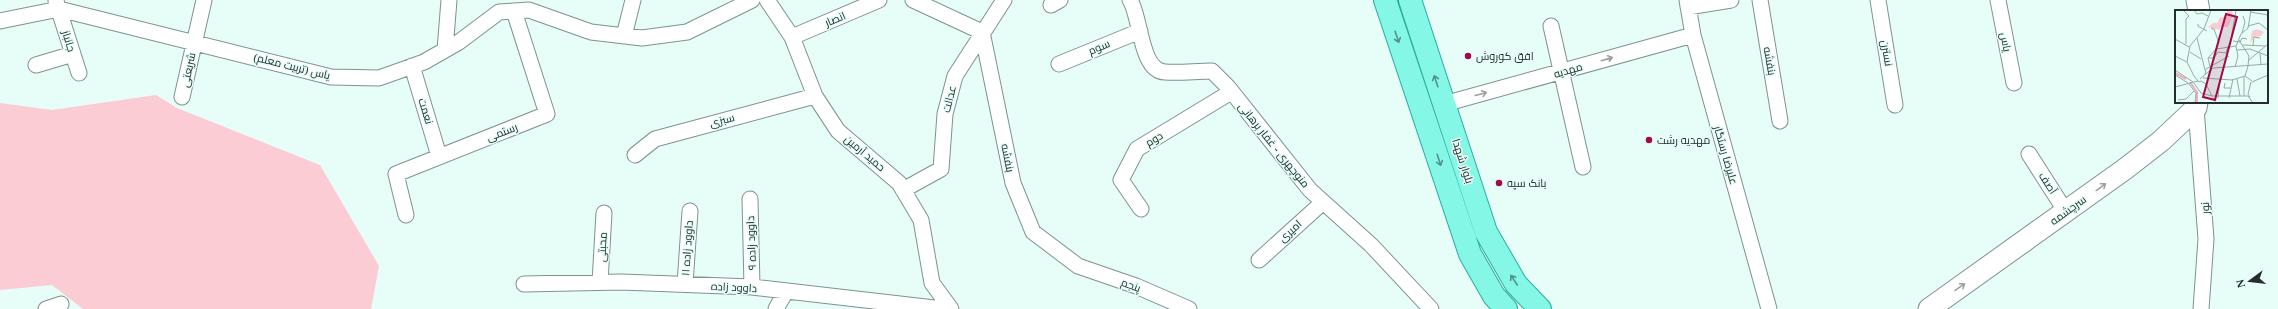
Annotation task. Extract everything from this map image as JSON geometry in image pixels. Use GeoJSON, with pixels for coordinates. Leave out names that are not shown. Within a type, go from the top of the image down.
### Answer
{"type":"FeatureCollection","features":[{"type":"Feature","properties":{"kind":"main road","name":"بلوار شهدا"},"geometry":{"type":"LineString","coordinates":[[1385,0],[1470,254],[1494,296],[1506,309]]}},
{"type":"Feature","properties":{"kind":"main road","name":"بلوار شهدا"},"geometry":{"type":"LineString","coordinates":[[1410,0],[1486,232],[1516,284],[1540,309]]}},
{"type":"Feature","properties":{"kind":"main road"},"geometry":{"type":"LineString","coordinates":[[2197,0],[2199,10]]}},
{"type":"Feature","properties":{"kind":"main road"},"geometry":{"type":"LineString","coordinates":[[1422,112],[1444,104]]}},
{"type":"Feature","properties":{"kind":"main road","name":"سرچشمه"},"geometry":{"type":"LineString","coordinates":[[1929,309],[2066,212],[2161,141],[2196,105]]}},
{"type":"Feature","properties":{"kind":"street","name":"شریعتی"},"geometry":{"type":"LineString","coordinates":[[182,97],[204,0]]}},
{"type":"Feature","properties":{"kind":"street"},"geometry":{"type":"LineString","coordinates":[[446,50],[449,0]]}},
{"type":"Feature","properties":{"kind":"street"},"geometry":{"type":"LineString","coordinates":[[624,36],[633,0]]}},
{"type":"Feature","properties":{"kind":"street","name":"یاس (تربیت معلم)"},"geometry":{"type":"LineString","coordinates":[[0,21],[57,4],[194,42],[331,77],[379,78],[412,66],[446,50],[499,12],[528,10],[591,32],[642,38],[687,32],[752,0]]}},
{"type":"Feature","properties":{"kind":"street","name":"حمید آرمین"},"geometry":{"type":"LineString","coordinates":[[767,0],[792,37],[815,96],[838,131],[899,183],[921,220],[932,283],[951,309]]}},
{"type":"Feature","properties":{"kind":"street","name":"انصار"},"geometry":{"type":"LineString","coordinates":[[792,37],[879,0]]}},
{"type":"Feature","properties":{"kind":"street"},"geometry":{"type":"LineString","coordinates":[[913,0],[982,32]]}},
{"type":"Feature","properties":{"kind":"street","name":"عدالت"},"geometry":{"type":"LineString","coordinates":[[903,190],[942,169],[945,114],[955,76],[1004,0]]}},
{"type":"Feature","properties":{"kind":"street","name":"منوچهری - غفار برهانی"},"geometry":{"type":"LineString","coordinates":[[1130,0],[1147,55],[1154,68],[1164,72],[1212,71],[1322,203],[1371,245],[1431,309]]}},
{"type":"Feature","properties":{"kind":"street"},"geometry":{"type":"LineString","coordinates":[[1687,3],[1731,0]]}},
{"type":"Feature","properties":{"kind":"street","name":"بنفشه"},"geometry":{"type":"LineString","coordinates":[[1760,0],[1780,122]]}},
{"type":"Feature","properties":{"kind":"street","name":"نسترن"},"geometry":{"type":"LineString","coordinates":[[1878,0],[1895,105]]}},
{"type":"Feature","properties":{"kind":"street","name":"یاس"},"geometry":{"type":"LineString","coordinates":[[1998,0],[2014,83]]}},
{"type":"Feature","properties":{"kind":"street","name":"علیرضا رستگار"},"geometry":{"type":"LineString","coordinates":[[1687,3],[1693,35],[1770,309]]}},
{"type":"Feature","properties":{"kind":"street","name":"جانباز"},"geometry":{"type":"LineString","coordinates":[[57,4],[79,73]]}},
{"type":"Feature","properties":{"kind":"street","name":"رستمی"},"geometry":{"type":"LineString","coordinates":[[406,215],[396,174],[547,114],[514,11]]}},
{"type":"Feature","properties":{"kind":"street"},"geometry":{"type":"LineString","coordinates":[[1551,26],[1583,167]]}},
{"type":"Feature","properties":{"kind":"street","name":"سوم"},"geometry":{"type":"LineString","coordinates":[[1059,64],[1140,31]]}},
{"type":"Feature","properties":{"kind":"street","name":"بنفشه"},"geometry":{"type":"LineString","coordinates":[[982,32],[1012,183],[1033,232],[1072,262]]}},
{"type":"Feature","properties":{"kind":"street","name":"مهدیه"},"geometry":{"type":"LineString","coordinates":[[1444,104],[1693,35]]}},
{"type":"Feature","properties":{"kind":"street"},"geometry":{"type":"LineString","coordinates":[[36,65],[73,54]]}},
{"type":"Feature","properties":{"kind":"street","name":"نعمت"},"geometry":{"type":"LineString","coordinates":[[412,66],[439,156]]}},
{"type":"Feature","properties":{"kind":"street","name":"دوم"},"geometry":{"type":"LineString","coordinates":[[1140,210],[1121,180],[1137,149],[1231,92]]}},
{"type":"Feature","properties":{"kind":"street","name":"سبزی"},"geometry":{"type":"LineString","coordinates":[[635,155],[654,139],[815,96]]}},
{"type":"Feature","properties":{"kind":"street","name":"نور"},"geometry":{"type":"LineString","coordinates":[[2196,105],[2206,239],[2201,309]]}},
{"type":"Feature","properties":{"kind":"street","name":"آصف"},"geometry":{"type":"LineString","coordinates":[[2029,154],[2066,212]]}},
{"type":"Feature","properties":{"kind":"street","name":"داوود زاده ۹"},"geometry":{"type":"LineString","coordinates":[[750,199],[752,287]]}},
{"type":"Feature","properties":{"kind":"street","name":"امیری"},"geometry":{"type":"LineString","coordinates":[[1259,260],[1322,203]]}},
{"type":"Feature","properties":{"kind":"street","name":"داوود زاده ۱۱"},"geometry":{"type":"LineString","coordinates":[[685,284],[690,211]]}},
{"type":"Feature","properties":{"kind":"street","name":"محبتی"},"geometry":{"type":"LineString","coordinates":[[600,282],[604,212]]}},
{"type":"Feature","properties":{"kind":"street","name":"پنجم"},"geometry":{"type":"LineString","coordinates":[[1072,262],[1078,266],[1136,286],[1189,309]]}},
{"type":"Feature","properties":{"kind":"street","name":"داوود زاده"},"geometry":{"type":"LineString","coordinates":[[524,284],[600,282],[752,287],[786,290],[910,307],[943,309]]}},
{"type":"Feature","properties":{"kind":"street"},"geometry":{"type":"LineString","coordinates":[[776,309],[786,290]]}},
{"type":"Feature","properties":{"kind":"street"},"geometry":{"type":"LineString","coordinates":[[46,309],[61,304]]}},
{"type":"Feature","properties":{"kind":"shaded area"},"geometry":{"type":"Polygon","coordinates":[[[156,95],[177,108],[320,165],[379,266],[371,309],[83,309],[52,285],[0,290],[0,103],[52,110],[156,95]]]}},
{"type":"Feature","properties":{"kind":"place","name":"افق کوروش"},"geometry":{"type":"Point","coordinates":[1468,56]}},
{"type":"Feature","properties":{"kind":"place","name":"مهدیه رشت"},"geometry":{"type":"Point","coordinates":[1649,140]}},
{"type":"Feature","properties":{"kind":"place","name":"بانک سپه"},"geometry":{"type":"Point","coordinates":[1499,183]}}]}
